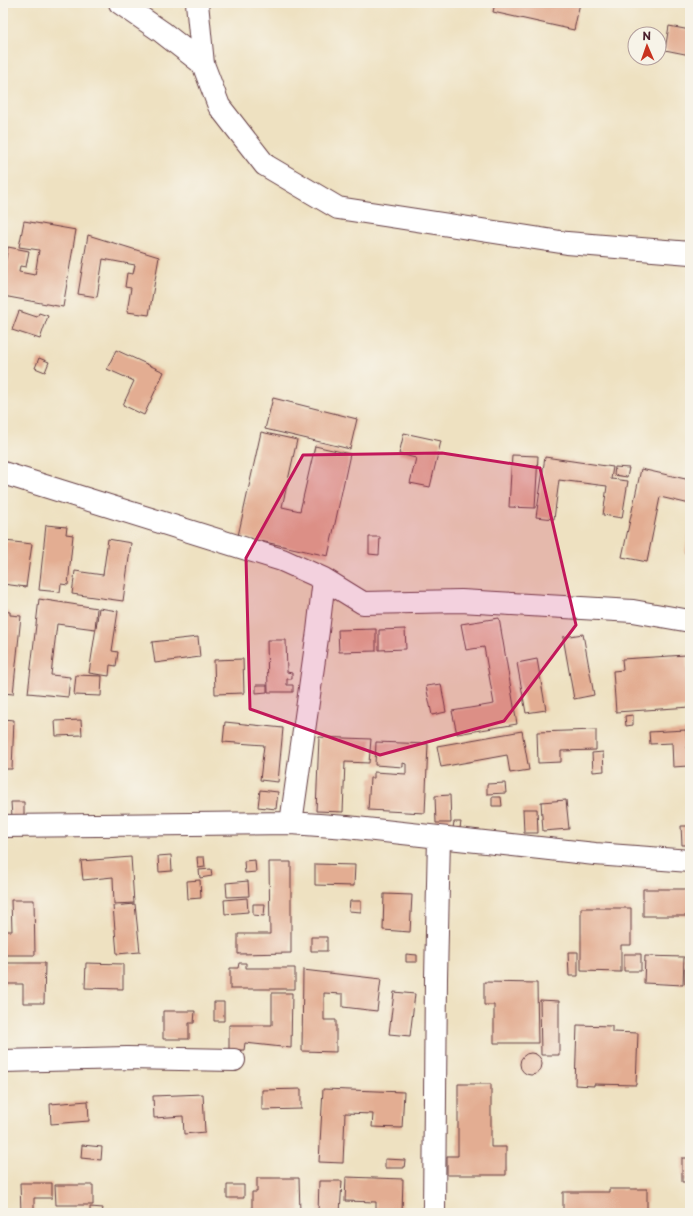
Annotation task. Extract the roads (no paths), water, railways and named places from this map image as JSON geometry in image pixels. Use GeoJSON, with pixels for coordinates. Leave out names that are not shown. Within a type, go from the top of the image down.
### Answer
{"type":"FeatureCollection","features":[{"type":"Feature","properties":{"kind":"street"},"geometry":{"type":"LineString","coordinates":[[120,3],[162,32],[203,64]]}},
{"type":"Feature","properties":{"kind":"street"},"geometry":{"type":"LineString","coordinates":[[196,3],[203,64],[219,106],[265,165],[338,208],[567,243],[690,253]]}},
{"type":"Feature","properties":{"kind":"street"},"geometry":{"type":"LineString","coordinates":[[3,473],[282,560],[324,579],[363,603],[469,601],[633,611],[690,621]]}},
{"type":"Feature","properties":{"kind":"street"},"geometry":{"type":"LineString","coordinates":[[291,823],[324,579]]}},
{"type":"Feature","properties":{"kind":"street"},"geometry":{"type":"LineString","coordinates":[[3,826],[291,823],[348,827],[594,854],[690,861]]}},
{"type":"Feature","properties":{"kind":"street"},"geometry":{"type":"LineString","coordinates":[[434,1213],[439,837]]}},
{"type":"Feature","properties":{"kind":"street"},"geometry":{"type":"LineString","coordinates":[[3,1061],[127,1058],[234,1060]]}}]}
